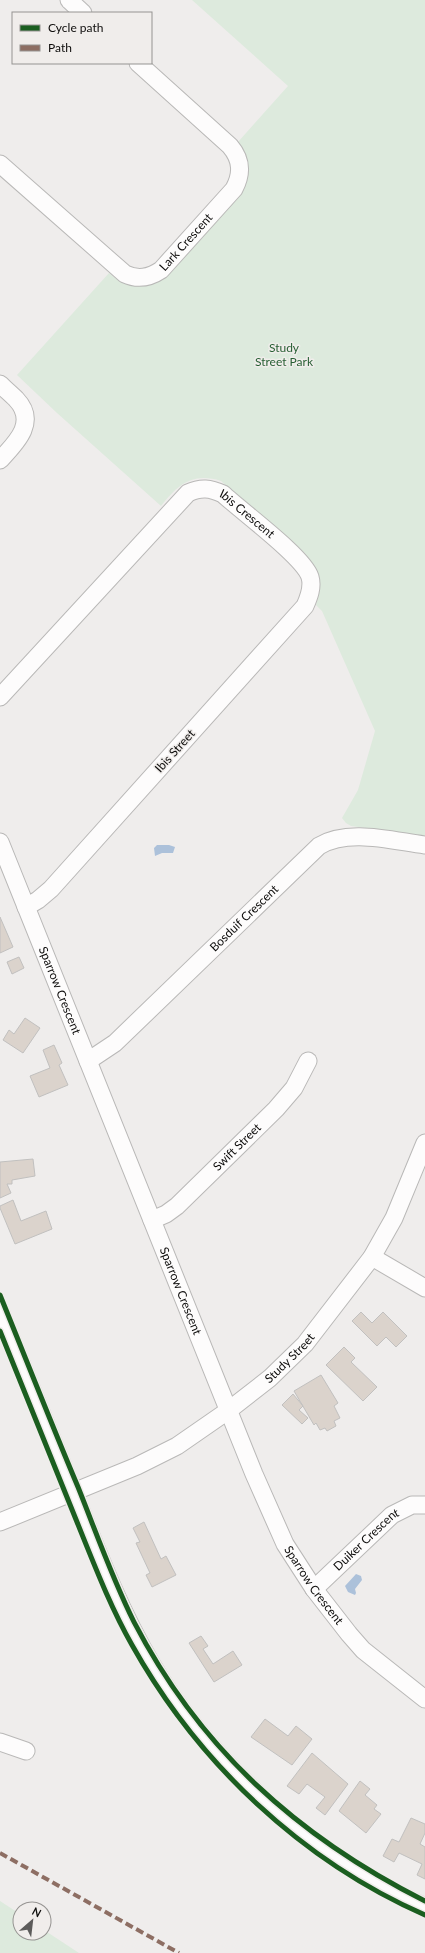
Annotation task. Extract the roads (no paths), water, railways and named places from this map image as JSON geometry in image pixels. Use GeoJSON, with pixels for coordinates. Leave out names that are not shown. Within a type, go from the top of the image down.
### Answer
{"type":"FeatureCollection","features":[{"type":"Feature","properties":{"kind":"street"},"geometry":{"type":"LineString","coordinates":[[69,0],[82,12]]}},
{"type":"Feature","properties":{"kind":"street","name":"Lark Crescent"},"geometry":{"type":"LineString","coordinates":[[0,164],[124,274],[142,278],[153,275],[161,270],[234,189],[239,179],[239,162],[235,152],[230,146],[139,64]]}},
{"type":"Feature","properties":{"kind":"street"},"geometry":{"type":"LineString","coordinates":[[0,460],[21,437],[26,422],[20,404],[5,389]]}},
{"type":"Feature","properties":{"kind":"street","name":"Ibis Crescent"},"geometry":{"type":"LineString","coordinates":[[0,697],[188,493],[197,489],[214,489],[222,494],[289,550],[305,567],[312,585]]}},
{"type":"Feature","properties":{"kind":"street","name":"Ibis Street"},"geometry":{"type":"LineString","coordinates":[[26,907],[51,889],[295,618],[305,606],[312,585]]}},
{"type":"Feature","properties":{"kind":"street","name":"Bosduif Crescent"},"geometry":{"type":"LineString","coordinates":[[88,1061],[115,1044],[319,846],[328,840],[352,836],[425,845]]}},
{"type":"Feature","properties":{"kind":"street","name":"Sparrow Crescent"},"geometry":{"type":"LineString","coordinates":[[0,842],[284,1544],[314,1589],[363,1650],[425,1699]]}},
{"type":"Feature","properties":{"kind":"street","name":"Swift Street"},"geometry":{"type":"LineString","coordinates":[[152,1220],[166,1214],[177,1206],[276,1109],[294,1088],[308,1061]]}},
{"type":"Feature","properties":{"kind":"street","name":"Study Street"},"geometry":{"type":"LineString","coordinates":[[0,1522],[137,1466],[177,1446],[229,1410],[270,1378],[305,1344],[372,1257],[394,1218],[425,1143]]}},
{"type":"Feature","properties":{"kind":"street"},"geometry":{"type":"LineString","coordinates":[[372,1257],[425,1288]]}},
{"type":"Feature","properties":{"kind":"street"},"geometry":{"type":"LineString","coordinates":[[0,1311],[107,1574],[132,1629],[172,1696],[210,1744],[261,1797],[308,1837],[357,1870],[425,1907]]}},
{"type":"Feature","properties":{"kind":"street","name":"Duiker Crescent"},"geometry":{"type":"LineString","coordinates":[[314,1589],[392,1515],[412,1505],[425,1505]]}},
{"type":"Feature","properties":{"kind":"street"},"geometry":{"type":"LineString","coordinates":[[0,1742],[26,1751]]}},
{"type":"Feature","properties":{"kind":"water"},"geometry":{"type":"Polygon","coordinates":[[[157,845],[169,845],[175,847],[173,853],[162,853],[155,856],[154,848],[157,845]]]}},
{"type":"Feature","properties":{"kind":"water"},"geometry":{"type":"Polygon","coordinates":[[[356,1574],[361,1576],[362,1580],[355,1589],[355,1595],[348,1592],[345,1586],[356,1574]]]}},
{"type":"Feature","properties":{"kind":"park label","name":"Study Street Park"},"geometry":{"type":"Point","coordinates":[284,355]}}]}
